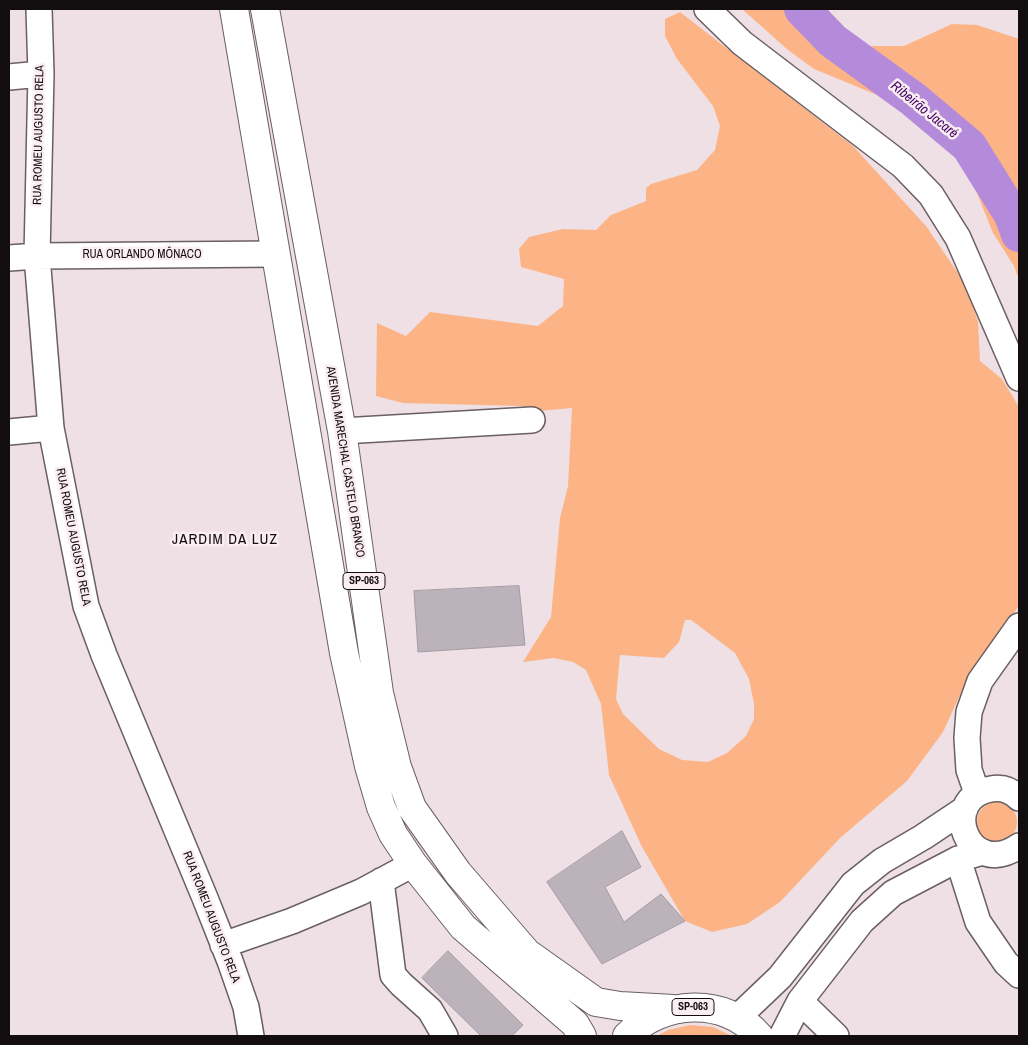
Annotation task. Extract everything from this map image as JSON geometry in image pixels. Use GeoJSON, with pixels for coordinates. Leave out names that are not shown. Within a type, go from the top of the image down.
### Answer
{"type":"FeatureCollection","features":[{"type":"Feature","properties":{"kind":"main road","name":"SP-063"},"geometry":{"type":"LineString","coordinates":[[234,9],[344,653],[364,747],[381,807],[393,834],[413,864],[462,927],[575,1024],[582,1036]]}},
{"type":"Feature","properties":{"kind":"main road","name":"AVENIDA MARECHAL CASTELO BRANCO"},"geometry":{"type":"LineString","coordinates":[[265,9],[342,431],[380,693],[397,767],[412,808],[458,873],[527,953],[596,1002],[620,1006],[673,1009]]}},
{"type":"Feature","properties":{"kind":"main road","name":"SP-063"},"geometry":{"type":"LineString","coordinates":[[627,1036],[636,1027],[654,1016],[673,1009],[694,1007],[716,1010],[737,1018],[760,1036]]}},
{"type":"Feature","properties":{"kind":"street","name":"RUA ROMEU AUGUSTO RELA"},"geometry":{"type":"LineString","coordinates":[[39,9],[41,74],[36,256],[51,428],[86,606],[104,655],[223,945],[246,1007],[251,1036]]}},
{"type":"Feature","properties":{"kind":"street"},"geometry":{"type":"LineString","coordinates":[[707,9],[742,43],[903,166],[931,195],[958,238],[1019,378]]}},
{"type":"Feature","properties":{"kind":"street"},"geometry":{"type":"LineString","coordinates":[[9,77],[41,74]]}},
{"type":"Feature","properties":{"kind":"street","name":"RUA ORLANDO MÔNACO"},"geometry":{"type":"LineString","coordinates":[[9,258],[36,256],[276,254]]}},
{"type":"Feature","properties":{"kind":"street"},"geometry":{"type":"LineString","coordinates":[[342,431],[532,420]]}},
{"type":"Feature","properties":{"kind":"street"},"geometry":{"type":"LineString","coordinates":[[9,432],[51,428]]}},
{"type":"Feature","properties":{"kind":"street"},"geometry":{"type":"LineString","coordinates":[[1017,851],[992,855],[982,852],[967,839],[963,824],[971,801],[967,738],[969,712],[980,681],[1019,626]]}},
{"type":"Feature","properties":{"kind":"street"},"geometry":{"type":"LineString","coordinates":[[737,1018],[780,977],[853,884],[882,861],[923,838],[971,801],[996,788],[1006,789],[1019,798]]}},
{"type":"Feature","properties":{"kind":"street"},"geometry":{"type":"LineString","coordinates":[[782,1036],[800,1001],[862,921],[874,909],[893,892],[958,859],[982,852]]}},
{"type":"Feature","properties":{"kind":"street"},"geometry":{"type":"LineString","coordinates":[[958,859],[978,922],[1006,963],[1019,975]]}},
{"type":"Feature","properties":{"kind":"street"},"geometry":{"type":"LineString","coordinates":[[223,945],[361,892],[413,864]]}},
{"type":"Feature","properties":{"kind":"street"},"geometry":{"type":"LineString","coordinates":[[382,881],[394,975],[401,984],[430,1010],[445,1036]]}},
{"type":"Feature","properties":{"kind":"street"},"geometry":{"type":"LineString","coordinates":[[800,1001],[836,1036]]}},
{"type":"Feature","properties":{"kind":"shaded area"},"geometry":{"type":"Polygon","coordinates":[[[742,9],[823,9],[842,33],[866,46],[904,46],[952,24],[977,25],[1019,39],[1019,280],[1014,266],[993,233],[969,173],[937,135],[915,117],[882,97],[814,69],[788,50],[742,9]]]}},
{"type":"Feature","properties":{"kind":"shaded area"},"geometry":{"type":"Polygon","coordinates":[[[680,12],[853,146],[926,226],[966,285],[978,322],[980,361],[1002,379],[1019,407],[1019,605],[1001,634],[971,671],[943,732],[907,781],[840,838],[780,902],[747,924],[712,932],[685,921],[642,847],[609,775],[601,704],[586,670],[573,662],[554,658],[523,662],[551,617],[560,518],[568,486],[572,408],[538,411],[522,406],[403,403],[376,396],[377,323],[406,336],[430,312],[538,326],[563,306],[564,279],[521,267],[519,249],[529,237],[563,229],[596,230],[611,215],[646,201],[646,188],[651,184],[697,170],[715,150],[720,126],[713,106],[677,59],[665,36],[665,19],[680,12]],[[685,620],[679,642],[664,658],[620,655],[616,699],[623,714],[659,749],[682,760],[708,762],[727,753],[746,736],[754,719],[754,704],[749,679],[735,653],[691,620],[685,620]]]}},
{"type":"Feature","properties":{"kind":"shaded area"},"geometry":{"type":"Polygon","coordinates":[[[1001,802],[1008,805],[1014,811],[1017,822],[1016,830],[1008,839],[1001,842],[993,842],[986,839],[978,830],[977,818],[980,811],[989,803],[1001,802]]]}},
{"type":"Feature","properties":{"kind":"shaded area"},"geometry":{"type":"Polygon","coordinates":[[[690,1025],[713,1027],[732,1036],[657,1036],[668,1030],[690,1025]]]}},
{"type":"Feature","properties":{"kind":"building"},"geometry":{"type":"Polygon","coordinates":[[[519,586],[525,645],[418,652],[414,591],[519,586]]]}},
{"type":"Feature","properties":{"kind":"building"},"geometry":{"type":"Polygon","coordinates":[[[622,831],[641,867],[605,887],[624,922],[661,894],[685,921],[602,964],[547,882],[622,831]]]}},
{"type":"Feature","properties":{"kind":"building"},"geometry":{"type":"Polygon","coordinates":[[[448,951],[523,1025],[512,1036],[481,1036],[422,978],[448,951]]]}},
{"type":"Feature","properties":{"kind":"waterway","name":"Ribeirão Jacaré"},"geometry":{"type":"LineString","coordinates":[[802,9],[833,41],[913,99],[969,146],[1012,215],[1019,234]]}},
{"type":"Feature","properties":{"kind":"district","name":"JARDIM DA LUZ"},"geometry":{"type":"Point","coordinates":[225,540]}}]}
